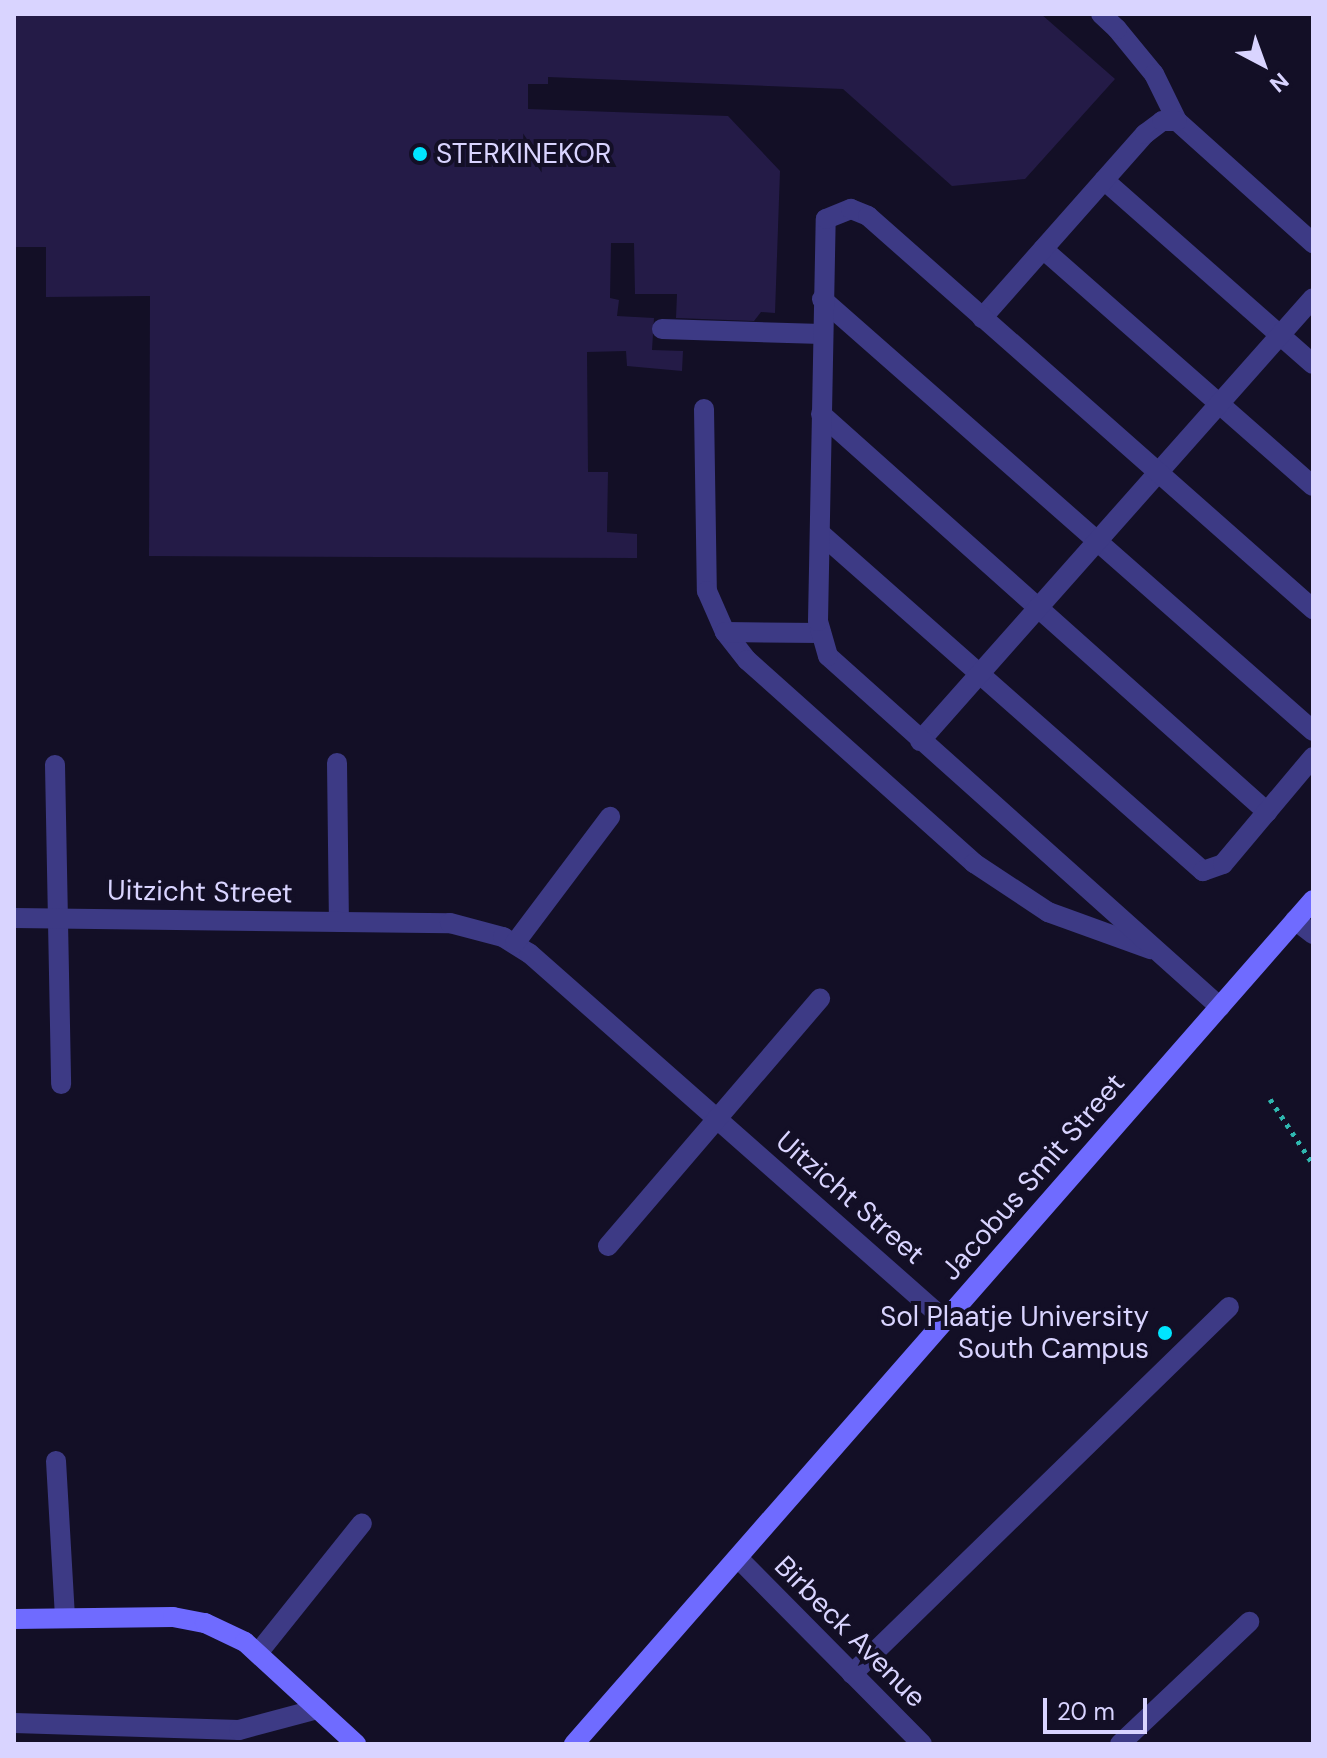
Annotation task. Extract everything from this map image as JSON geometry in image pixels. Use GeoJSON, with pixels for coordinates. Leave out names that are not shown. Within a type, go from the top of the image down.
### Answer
{"type":"FeatureCollection","features":[{"type":"Feature","properties":{"kind":"street"},"geometry":{"type":"LineString","coordinates":[[1101,14],[1154,74],[1177,121],[1313,243]]}},
{"type":"Feature","properties":{"kind":"street"},"geometry":{"type":"LineString","coordinates":[[982,318],[1151,128],[1177,121]]}},
{"type":"Feature","properties":{"kind":"street"},"geometry":{"type":"LineString","coordinates":[[1104,180],[1313,364]]}},
{"type":"Feature","properties":{"kind":"street"},"geometry":{"type":"LineString","coordinates":[[1220,1007],[836,666],[821,633],[824,223],[834,213],[851,209],[868,216],[1313,609]]}},
{"type":"Feature","properties":{"kind":"street"},"geometry":{"type":"LineString","coordinates":[[1043,249],[1313,486]]}},
{"type":"Feature","properties":{"kind":"street"},"geometry":{"type":"LineString","coordinates":[[920,741],[1313,298]]}},
{"type":"Feature","properties":{"kind":"street"},"geometry":{"type":"LineString","coordinates":[[822,299],[1313,731]]}},
{"type":"Feature","properties":{"kind":"street"},"geometry":{"type":"LineString","coordinates":[[662,329],[822,334]]}},
{"type":"Feature","properties":{"kind":"street"},"geometry":{"type":"LineString","coordinates":[[704,409],[707,591],[725,632],[771,685],[974,863],[1048,912],[1158,952]]}},
{"type":"Feature","properties":{"kind":"street"},"geometry":{"type":"LineString","coordinates":[[821,414],[1267,812]]}},
{"type":"Feature","properties":{"kind":"street"},"geometry":{"type":"LineString","coordinates":[[820,533],[1203,871],[1223,864],[1313,757]]}},
{"type":"Feature","properties":{"kind":"street"},"geometry":{"type":"LineString","coordinates":[[725,632],[821,633]]}},
{"type":"Feature","properties":{"kind":"street"},"geometry":{"type":"LineString","coordinates":[[337,763],[339,922]]}},
{"type":"Feature","properties":{"kind":"street"},"geometry":{"type":"LineString","coordinates":[[55,765],[61,1084]]}},
{"type":"Feature","properties":{"kind":"street"},"geometry":{"type":"LineString","coordinates":[[515,943],[610,817]]}},
{"type":"Feature","properties":{"kind":"street","name":"Jacobus Smit Street"},"geometry":{"type":"LineString","coordinates":[[574,1744],[1313,900]]}},
{"type":"Feature","properties":{"kind":"street","name":"Uitzicht Street"},"geometry":{"type":"LineString","coordinates":[[14,918],[469,925],[515,943],[945,1320]]}},
{"type":"Feature","properties":{"kind":"street"},"geometry":{"type":"LineString","coordinates":[[1295,920],[1313,934]]}},
{"type":"Feature","properties":{"kind":"street"},"geometry":{"type":"LineString","coordinates":[[608,1246],[820,999]]}},
{"type":"Feature","properties":{"kind":"street"},"geometry":{"type":"LineString","coordinates":[[852,1674],[1229,1307]]}},
{"type":"Feature","properties":{"kind":"street"},"geometry":{"type":"LineString","coordinates":[[56,1461],[65,1618]]}},
{"type":"Feature","properties":{"kind":"street"},"geometry":{"type":"LineString","coordinates":[[258,1653],[362,1523]]}},
{"type":"Feature","properties":{"kind":"street","name":"Birbeck Avenue"},"geometry":{"type":"LineString","coordinates":[[739,1559],[922,1744]]}},
{"type":"Feature","properties":{"kind":"street"},"geometry":{"type":"LineString","coordinates":[[14,1619],[173,1617],[205,1623],[258,1653],[356,1744]]}},
{"type":"Feature","properties":{"kind":"street"},"geometry":{"type":"LineString","coordinates":[[1120,1744],[1249,1622]]}},
{"type":"Feature","properties":{"kind":"street"},"geometry":{"type":"LineString","coordinates":[[14,1723],[239,1730],[318,1709]]}},
{"type":"Feature","properties":{"kind":"path"},"geometry":{"type":"LineString","coordinates":[[1270,1099],[1313,1164]]}},
{"type":"Feature","properties":{"kind":"building"},"geometry":{"type":"Polygon","coordinates":[[[14,14],[1041,14],[1115,79],[1025,179],[952,186],[843,89],[548,77],[548,84],[528,84],[528,109],[728,116],[780,171],[775,313],[761,312],[754,321],[676,318],[677,294],[635,294],[634,243],[611,243],[610,298],[619,300],[617,316],[654,318],[652,350],[683,351],[682,371],[627,366],[626,351],[587,352],[588,472],[608,472],[607,532],[637,534],[637,558],[149,556],[150,296],[46,297],[46,247],[14,247],[14,14]]]}},
{"type":"Feature","properties":{"kind":"place","name":"STERKINEKOR"},"geometry":{"type":"Point","coordinates":[420,154]}},
{"type":"Feature","properties":{"kind":"place","name":"Sol Plaatje University South Campus"},"geometry":{"type":"Point","coordinates":[1165,1333]}}]}
